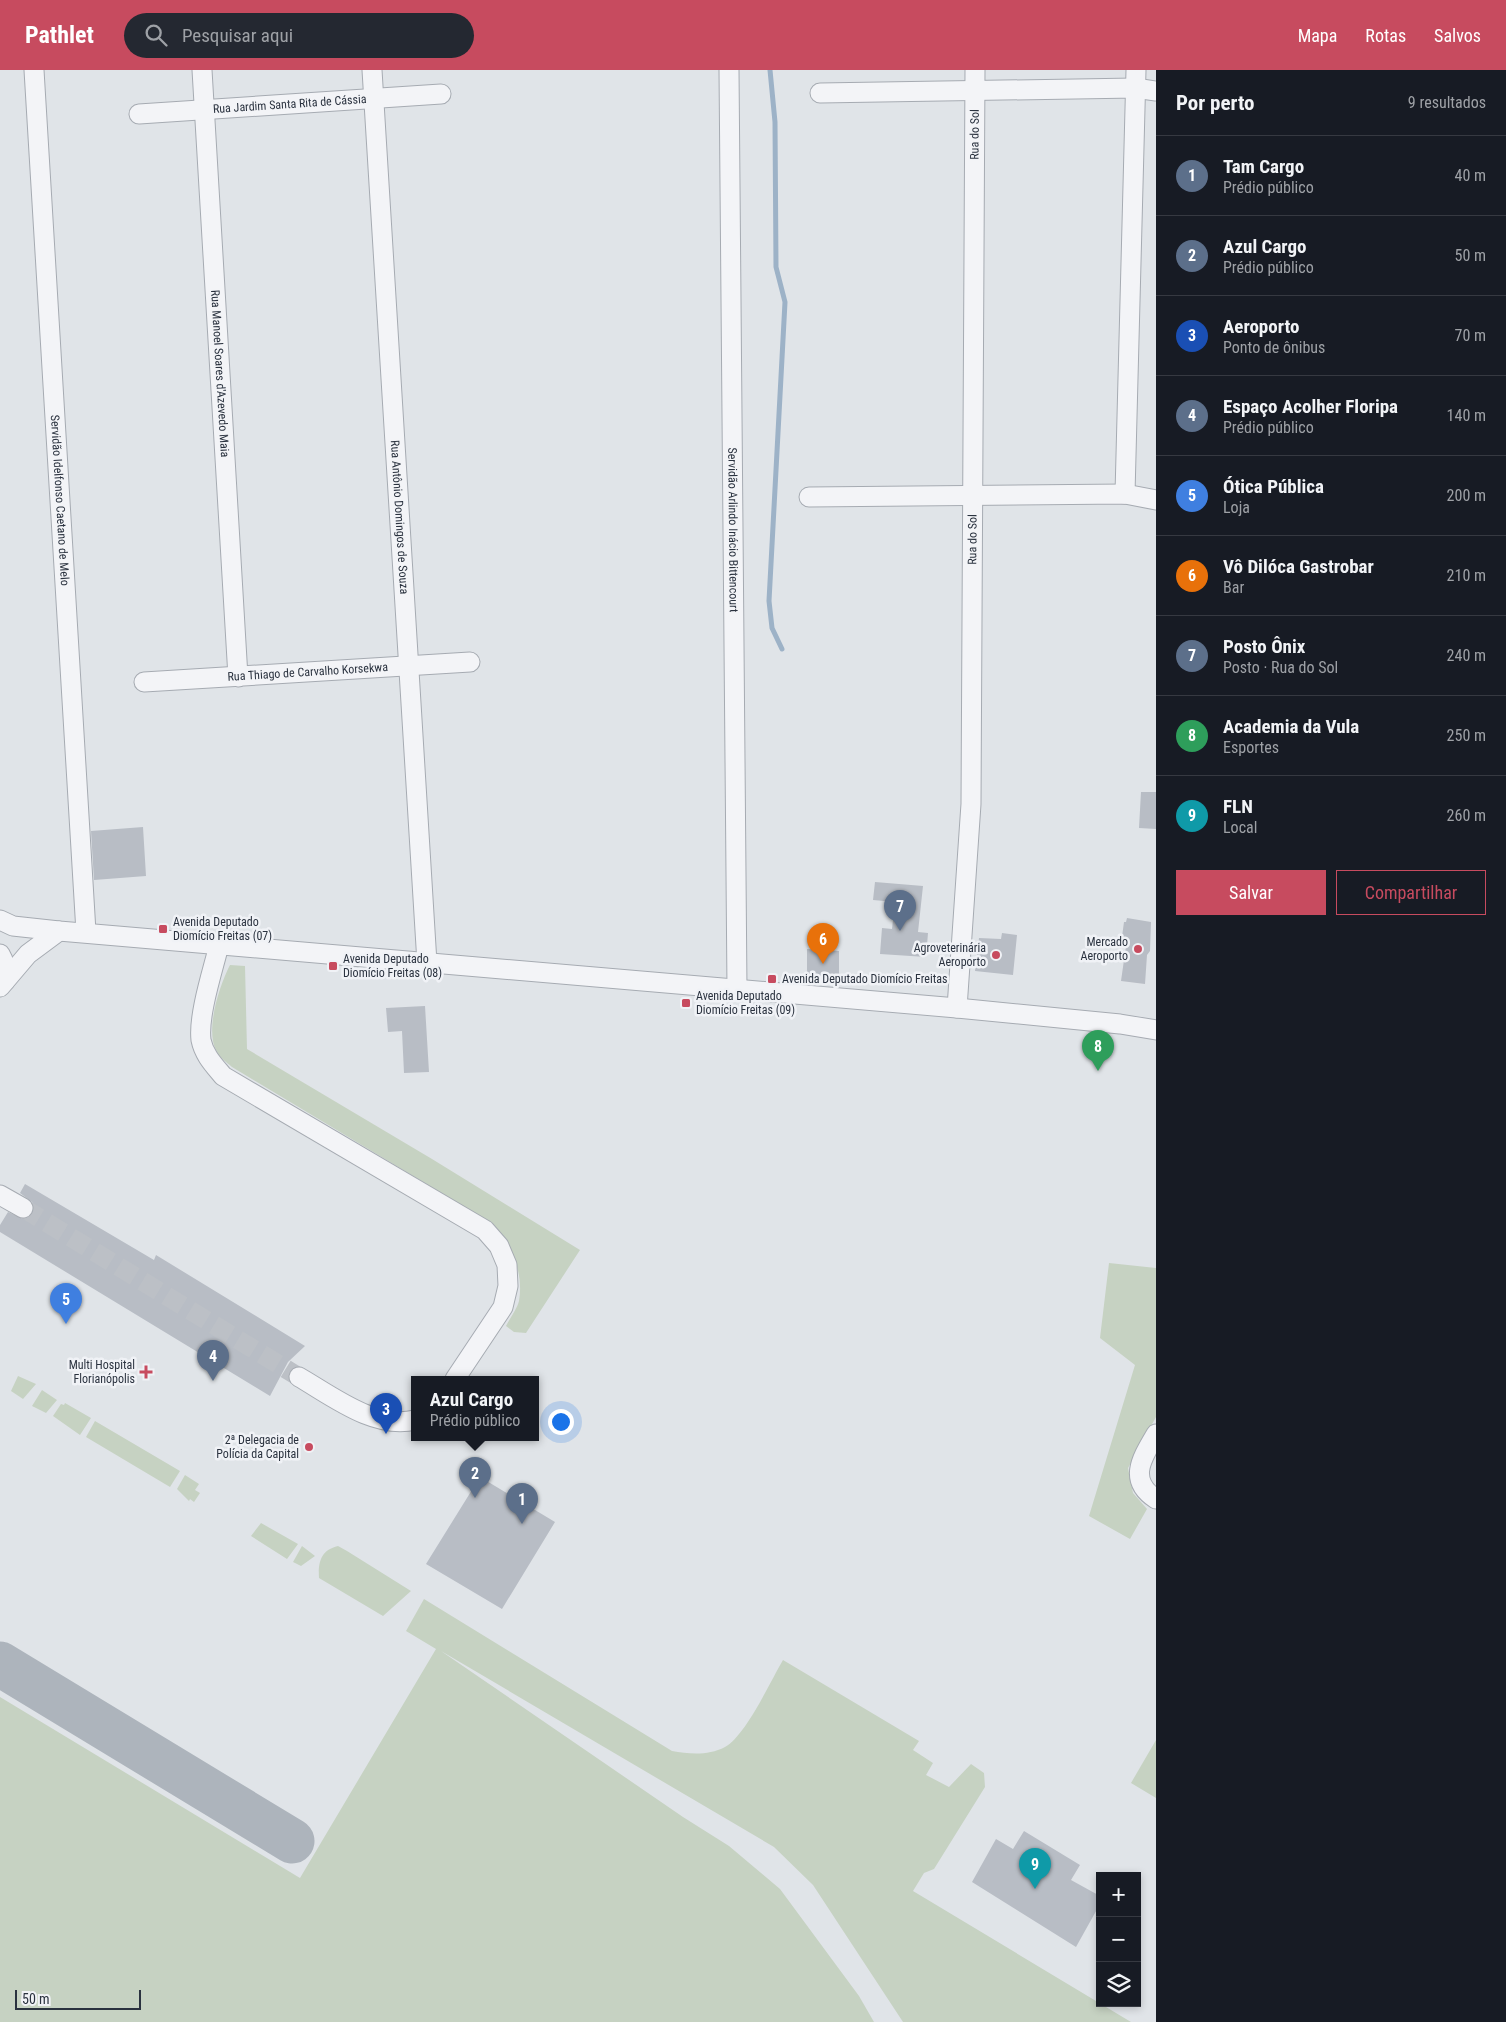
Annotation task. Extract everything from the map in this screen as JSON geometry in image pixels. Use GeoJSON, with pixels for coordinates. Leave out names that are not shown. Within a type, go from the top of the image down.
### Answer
{"type":"FeatureCollection","features":[{"type":"Feature","properties":{"kind":"street","name":"Servidão Idelfonso Caetano de Melo"},"geometry":{"type":"LineString","coordinates":[[34,70],[86,932]]}},
{"type":"Feature","properties":{"kind":"street","name":"Rua Manoel Soares d'Azevedo Maia"},"geometry":{"type":"LineString","coordinates":[[202,70],[238,677]]}},
{"type":"Feature","properties":{"kind":"street","name":"Rua Antônio Domingos de Souza"},"geometry":{"type":"LineString","coordinates":[[372,70],[427,962]]}},
{"type":"Feature","properties":{"kind":"street","name":"Servidão Arlindo Inácio Bittencourt"},"geometry":{"type":"LineString","coordinates":[[729,70],[736,989]]}},
{"type":"Feature","properties":{"kind":"street","name":"Rua do Sol"},"geometry":{"type":"LineString","coordinates":[[956,1008],[971,804],[975,70]]}},
{"type":"Feature","properties":{"kind":"street"},"geometry":{"type":"LineString","coordinates":[[1125,494],[1136,79]]}},
{"type":"Feature","properties":{"kind":"street"},"geometry":{"type":"LineString","coordinates":[[820,93],[974,91],[1136,79],[1156,91]]}},
{"type":"Feature","properties":{"kind":"street","name":"Rua Jardim Santa Rita de Cássia"},"geometry":{"type":"LineString","coordinates":[[139,114],[441,94]]}},
{"type":"Feature","properties":{"kind":"street"},"geometry":{"type":"LineString","coordinates":[[809,497],[1125,494],[1156,500]]}},
{"type":"Feature","properties":{"kind":"street","name":"Rua Thiago de Carvalho Korsekwa"},"geometry":{"type":"LineString","coordinates":[[144,682],[470,662]]}},
{"type":"Feature","properties":{"kind":"street"},"geometry":{"type":"LineString","coordinates":[[0,920],[13,926],[956,1008],[1120,1024],[1156,1030]]}},
{"type":"Feature","properties":{"kind":"street"},"geometry":{"type":"LineString","coordinates":[[2,984],[28,954],[59,930]]}},
{"type":"Feature","properties":{"kind":"street"},"geometry":{"type":"LineString","coordinates":[[219,944],[202,1017],[201,1040],[208,1059],[223,1076],[485,1230],[498,1246],[506,1265],[508,1286],[502,1307],[457,1376]]}},
{"type":"Feature","properties":{"kind":"street"},"geometry":{"type":"LineString","coordinates":[[0,954],[3,960],[2,984]]}},
{"type":"Feature","properties":{"kind":"street"},"geometry":{"type":"LineString","coordinates":[[1120,1024],[1156,1022]]}},
{"type":"Feature","properties":{"kind":"street"},"geometry":{"type":"LineString","coordinates":[[0,1195],[23,1208]]}},
{"type":"Feature","properties":{"kind":"street"},"geometry":{"type":"LineString","coordinates":[[299,1377],[360,1412],[382,1421],[402,1424],[411,1421]]}},
{"type":"Feature","properties":{"kind":"street"},"geometry":{"type":"LineString","coordinates":[[1156,1434],[1142,1461],[1138,1476],[1142,1486],[1156,1499]]}},
{"type":"Feature","properties":{"kind":"green space"},"geometry":{"type":"Polygon","coordinates":[[[230,965],[245,966],[247,1049],[580,1250],[526,1333],[514,1332],[506,1326],[519,1301],[520,1280],[515,1260],[493,1224],[232,1067],[219,1055],[213,1041],[213,1019],[218,995],[230,965]]]}},
{"type":"Feature","properties":{"kind":"green space"},"geometry":{"type":"Polygon","coordinates":[[[1109,1263],[1156,1268],[1156,1417],[1128,1468],[1133,1493],[1147,1509],[1130,1539],[1089,1516],[1135,1365],[1100,1338],[1109,1263]]]}},
{"type":"Feature","properties":{"kind":"green space"},"geometry":{"type":"Polygon","coordinates":[[[18,1376],[36,1384],[23,1399],[11,1391],[18,1376]]]}},
{"type":"Feature","properties":{"kind":"green space"},"geometry":{"type":"Polygon","coordinates":[[[42,1390],[57,1400],[46,1413],[32,1406],[42,1390]]]}},
{"type":"Feature","properties":{"kind":"green space"},"geometry":{"type":"Polygon","coordinates":[[[65,1403],[91,1418],[80,1435],[53,1416],[61,1404],[64,1405],[65,1403]]]}},
{"type":"Feature","properties":{"kind":"green space"},"geometry":{"type":"Polygon","coordinates":[[[95,1421],[180,1471],[170,1487],[86,1437],[95,1421]]]}},
{"type":"Feature","properties":{"kind":"green space"},"geometry":{"type":"Polygon","coordinates":[[[185,1475],[199,1484],[195,1490],[200,1493],[194,1502],[190,1499],[189,1501],[177,1489],[185,1475]]]}},
{"type":"Feature","properties":{"kind":"green space"},"geometry":{"type":"Polygon","coordinates":[[[261,1523],[298,1544],[287,1559],[251,1536],[261,1523]]]}},
{"type":"Feature","properties":{"kind":"green space"},"geometry":{"type":"Polygon","coordinates":[[[302,1546],[315,1556],[301,1566],[293,1562],[302,1546]]]}},
{"type":"Feature","properties":{"kind":"green space"},"geometry":{"type":"Polygon","coordinates":[[[338,1546],[411,1591],[383,1616],[319,1578],[320,1562],[324,1554],[338,1546]]]}},
{"type":"Feature","properties":{"kind":"green space"},"geometry":{"type":"Polygon","coordinates":[[[424,1599],[672,1751],[692,1753],[719,1750],[733,1741],[749,1720],[783,1660],[919,1741],[913,1750],[933,1763],[926,1775],[949,1787],[971,1764],[984,1773],[985,1787],[934,1869],[924,1873],[913,1891],[1096,2001],[1096,2007],[1106,2007],[1131,2022],[903,2022],[813,1885],[774,1847],[441,1651],[683,1817],[729,1846],[780,1889],[859,1996],[874,2022],[0,2022],[0,1697],[300,1878],[436,1649],[406,1631],[424,1599]]]}},
{"type":"Feature","properties":{"kind":"green space"},"geometry":{"type":"Polygon","coordinates":[[[1156,1740],[1156,1798],[1131,1783],[1156,1740]]]}},
{"type":"Feature","properties":{"kind":"building"},"geometry":{"type":"Polygon","coordinates":[[[1141,792],[1156,792],[1156,829],[1139,828],[1141,792]]]}},
{"type":"Feature","properties":{"kind":"building"},"geometry":{"type":"Polygon","coordinates":[[[143,827],[146,876],[94,880],[91,831],[143,827]]]}},
{"type":"Feature","properties":{"kind":"building"},"geometry":{"type":"Polygon","coordinates":[[[875,882],[923,886],[918,932],[928,933],[926,957],[880,954],[882,928],[892,929],[895,902],[873,900],[875,882]]]}},
{"type":"Feature","properties":{"kind":"building","name":"Mercado Aeroporto"},"geometry":{"type":"Polygon","coordinates":[[[1127,918],[1151,922],[1150,951],[1147,955],[1145,984],[1121,981],[1126,946],[1121,944],[1124,922],[1126,922],[1127,918]]]}},
{"type":"Feature","properties":{"kind":"building","name":"Agroveterinária Aeroporto"},"geometry":{"type":"Polygon","coordinates":[[[1002,933],[1017,935],[1013,975],[975,971],[979,938],[1001,939],[1002,933]]]}},
{"type":"Feature","properties":{"kind":"building"},"geometry":{"type":"Polygon","coordinates":[[[807,949],[839,951],[839,977],[807,977],[807,949]]]}},
{"type":"Feature","properties":{"kind":"building"},"geometry":{"type":"Polygon","coordinates":[[[425,1006],[429,1072],[404,1073],[402,1031],[388,1032],[386,1008],[425,1006]]]}},
{"type":"Feature","properties":{"kind":"building"},"geometry":{"type":"Polygon","coordinates":[[[25,1184],[154,1260],[156,1255],[305,1346],[288,1362],[270,1396],[0,1232],[0,1225],[8,1212],[23,1219],[28,1218],[33,1213],[34,1207],[32,1202],[20,1193],[25,1184]]]}},
{"type":"Feature","properties":{"kind":"building"},"geometry":{"type":"Polygon","coordinates":[[[480,1477],[555,1522],[502,1609],[426,1564],[480,1477]]]}},
{"type":"Feature","properties":{"kind":"building"},"geometry":{"type":"Polygon","coordinates":[[[1024,1831],[1080,1865],[1071,1880],[1096,1894],[1096,1911],[1076,1947],[972,1882],[996,1839],[1013,1849],[1024,1831]]]}},
{"type":"Feature","properties":{"kind":"waterway"},"geometry":{"type":"LineString","coordinates":[[770,70],[775,122],[776,267],[785,302],[769,601],[772,628],[782,649]]}},
{"type":"Feature","properties":{"kind":"taxiway"},"geometry":{"type":"LineString","coordinates":[[0,1664],[292,1841]]}},
{"type":"Feature","properties":{"kind":"tunnel"},"geometry":{"type":"LineString","coordinates":[[23,1208],[299,1377]]}},
{"type":"Feature","properties":{"kind":"place","name":"Avenida Deputado Diomício Freitas (07)"},"geometry":{"type":"Point","coordinates":[163,929]}},
{"type":"Feature","properties":{"kind":"place","name":"Posto Ônix"},"geometry":{"type":"Point","coordinates":[900,931]}},
{"type":"Feature","properties":{"kind":"place","name":"Mercado Aeroporto"},"geometry":{"type":"Point","coordinates":[1138,949]}},
{"type":"Feature","properties":{"kind":"place","name":"Agroveterinária Aeroporto"},"geometry":{"type":"Point","coordinates":[996,955]}},
{"type":"Feature","properties":{"kind":"place","name":"Vô Dilóca Gastrobar"},"geometry":{"type":"Point","coordinates":[823,964]}},
{"type":"Feature","properties":{"kind":"place","name":"Avenida Deputado Diomício Freitas (08)"},"geometry":{"type":"Point","coordinates":[333,966]}},
{"type":"Feature","properties":{"kind":"place","name":"Avenida Deputado Diomício Freitas"},"geometry":{"type":"Point","coordinates":[772,979]}},
{"type":"Feature","properties":{"kind":"place","name":"Avenida Deputado Diomício Freitas (09)"},"geometry":{"type":"Point","coordinates":[686,1003]}},
{"type":"Feature","properties":{"kind":"place","name":"Academia da Vula"},"geometry":{"type":"Point","coordinates":[1098,1071]}},
{"type":"Feature","properties":{"kind":"place","name":"Ótica Pública"},"geometry":{"type":"Point","coordinates":[66,1324]}},
{"type":"Feature","properties":{"kind":"place","name":"Multi Hospital Florianópolis"},"geometry":{"type":"Point","coordinates":[146,1372]}},
{"type":"Feature","properties":{"kind":"place","name":"Espaço Acolher Floripa"},"geometry":{"type":"Point","coordinates":[213,1381]}},
{"type":"Feature","properties":{"kind":"place","name":"Aeroporto"},"geometry":{"type":"Point","coordinates":[386,1434]}},
{"type":"Feature","properties":{"kind":"place","name":"2ª Delegacia de Polícia da Capital"},"geometry":{"type":"Point","coordinates":[309,1447]}},
{"type":"Feature","properties":{"kind":"place","name":"Azul Cargo"},"geometry":{"type":"Point","coordinates":[475,1498]}},
{"type":"Feature","properties":{"kind":"place","name":"Tam Cargo"},"geometry":{"type":"Point","coordinates":[522,1524]}},
{"type":"Feature","properties":{"kind":"place","name":"FLN"},"geometry":{"type":"Point","coordinates":[1035,1889]}}]}
